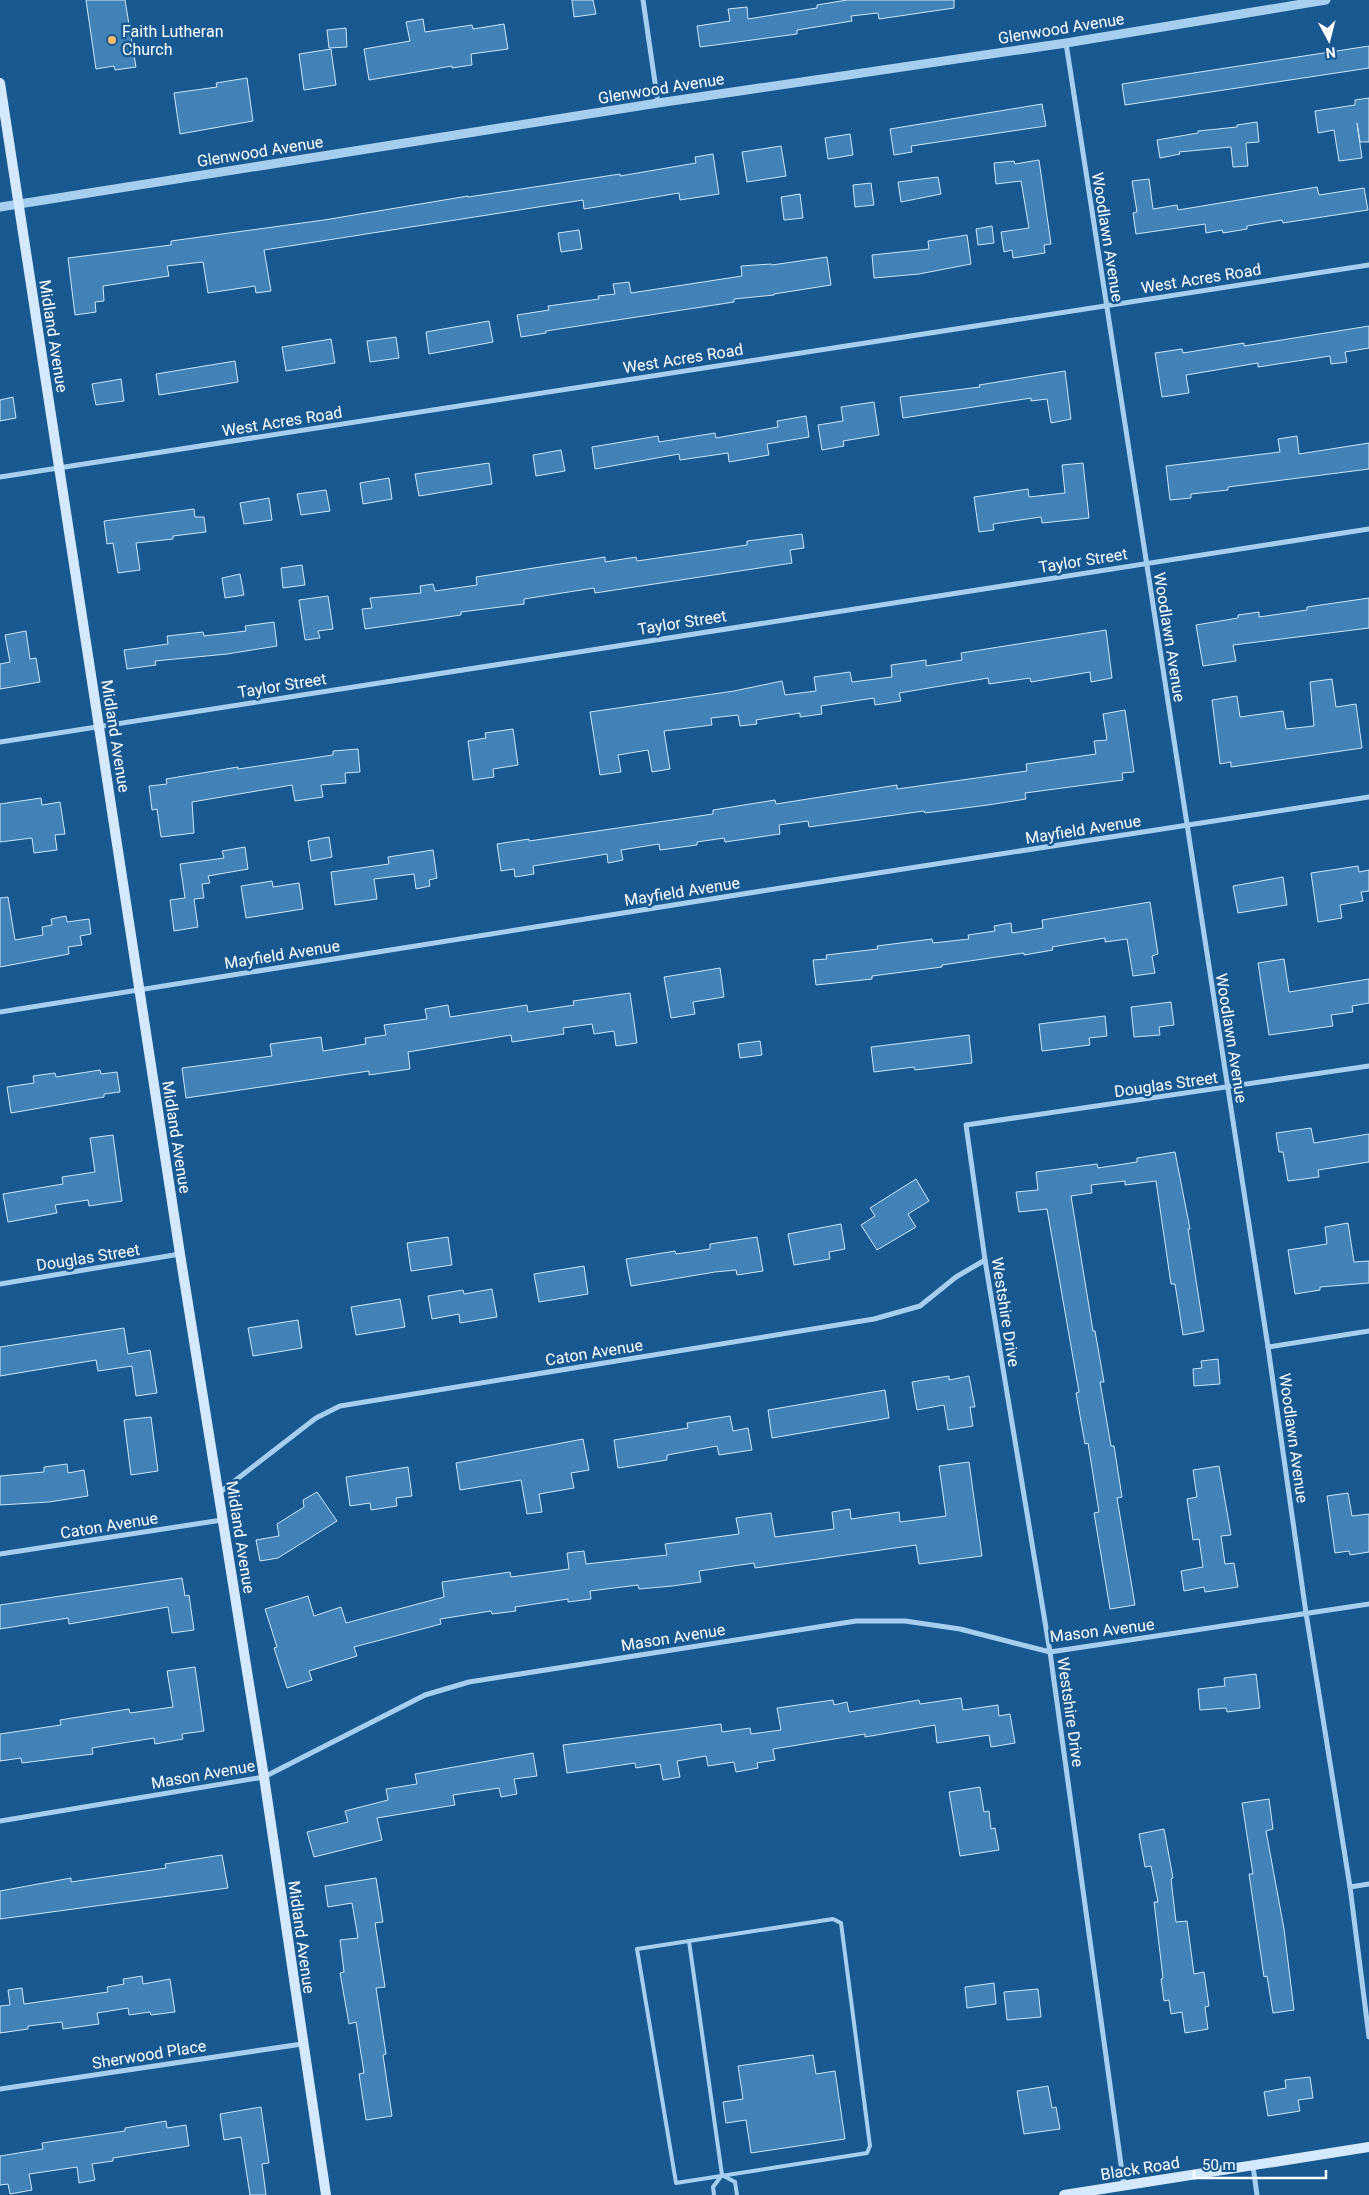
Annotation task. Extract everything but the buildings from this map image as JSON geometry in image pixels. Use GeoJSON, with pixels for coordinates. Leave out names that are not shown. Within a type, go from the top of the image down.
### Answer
{"type":"FeatureCollection","features":[{"type":"Feature","properties":{"kind":"main road","name":"Midland Avenue"},"geometry":{"type":"LineString","coordinates":[[0,83],[180,1254],[264,1777],[302,2044],[326,2195]]}},
{"type":"Feature","properties":{"kind":"main road","name":"Black Road"},"geometry":{"type":"LineString","coordinates":[[1064,2195],[1369,2147]]}},
{"type":"Feature","properties":{"kind":"street"},"geometry":{"type":"LineString","coordinates":[[644,0],[658,103]]}},
{"type":"Feature","properties":{"kind":"street","name":"Glenwood Avenue"},"geometry":{"type":"LineString","coordinates":[[0,207],[1326,0]]}},
{"type":"Feature","properties":{"kind":"street","name":"Woodlawn Avenue"},"geometry":{"type":"LineString","coordinates":[[1066,42],[1145,563],[1268,1347],[1306,1613],[1350,1887],[1369,2037]]}},
{"type":"Feature","properties":{"kind":"street","name":"West Acres Road"},"geometry":{"type":"LineString","coordinates":[[0,477],[1369,264]]}},
{"type":"Feature","properties":{"kind":"street","name":"Taylor Street"},"geometry":{"type":"LineString","coordinates":[[0,742],[1369,529]]}},
{"type":"Feature","properties":{"kind":"street","name":"Mayfield Avenue"},"geometry":{"type":"LineString","coordinates":[[0,1012],[1369,798]]}},
{"type":"Feature","properties":{"kind":"street","name":"Douglas Street"},"geometry":{"type":"LineString","coordinates":[[966,1126],[1369,1066]]}},
{"type":"Feature","properties":{"kind":"street","name":"Westshire Drive"},"geometry":{"type":"LineString","coordinates":[[966,1126],[985,1260],[1050,1652],[1124,2186]]}},
{"type":"Feature","properties":{"kind":"street","name":"Douglas Street"},"geometry":{"type":"LineString","coordinates":[[0,1284],[180,1254]]}},
{"type":"Feature","properties":{"kind":"street","name":"Caton Avenue"},"geometry":{"type":"LineString","coordinates":[[219,1492],[316,1418],[340,1406],[874,1319],[920,1306],[956,1277],[985,1260]]}},
{"type":"Feature","properties":{"kind":"street"},"geometry":{"type":"LineString","coordinates":[[1268,1347],[1369,1331]]}},
{"type":"Feature","properties":{"kind":"street","name":"Caton Avenue"},"geometry":{"type":"LineString","coordinates":[[0,1554],[223,1520]]}},
{"type":"Feature","properties":{"kind":"street","name":"Mason Avenue"},"geometry":{"type":"LineString","coordinates":[[0,1821],[264,1777],[425,1695],[469,1682],[856,1621],[905,1621],[960,1629],[1050,1652],[1369,1604]]}},
{"type":"Feature","properties":{"kind":"street"},"geometry":{"type":"LineString","coordinates":[[1350,1887],[1369,1884]]}},
{"type":"Feature","properties":{"kind":"street","name":"Sherwood Place"},"geometry":{"type":"LineString","coordinates":[[0,2089],[302,2044]]}},
{"type":"Feature","properties":{"kind":"street"},"geometry":{"type":"LineString","coordinates":[[1253,2166],[1257,2195]]}},
{"type":"Feature","properties":{"kind":"lane"},"geometry":{"type":"LineString","coordinates":[[833,1919],[841,1923],[870,2146],[868,2153],[722,2175],[676,2182],[637,1949],[833,1919]]}},
{"type":"Feature","properties":{"kind":"lane"},"geometry":{"type":"LineString","coordinates":[[689,1941],[722,2175],[713,2187],[714,2195]]}},
{"type":"Feature","properties":{"kind":"lane"},"geometry":{"type":"LineString","coordinates":[[722,2175],[735,2182],[737,2195]]}},
{"type":"Feature","properties":{"kind":"place","name":"Faith Lutheran Church"},"geometry":{"type":"Point","coordinates":[112,40]}}]}
